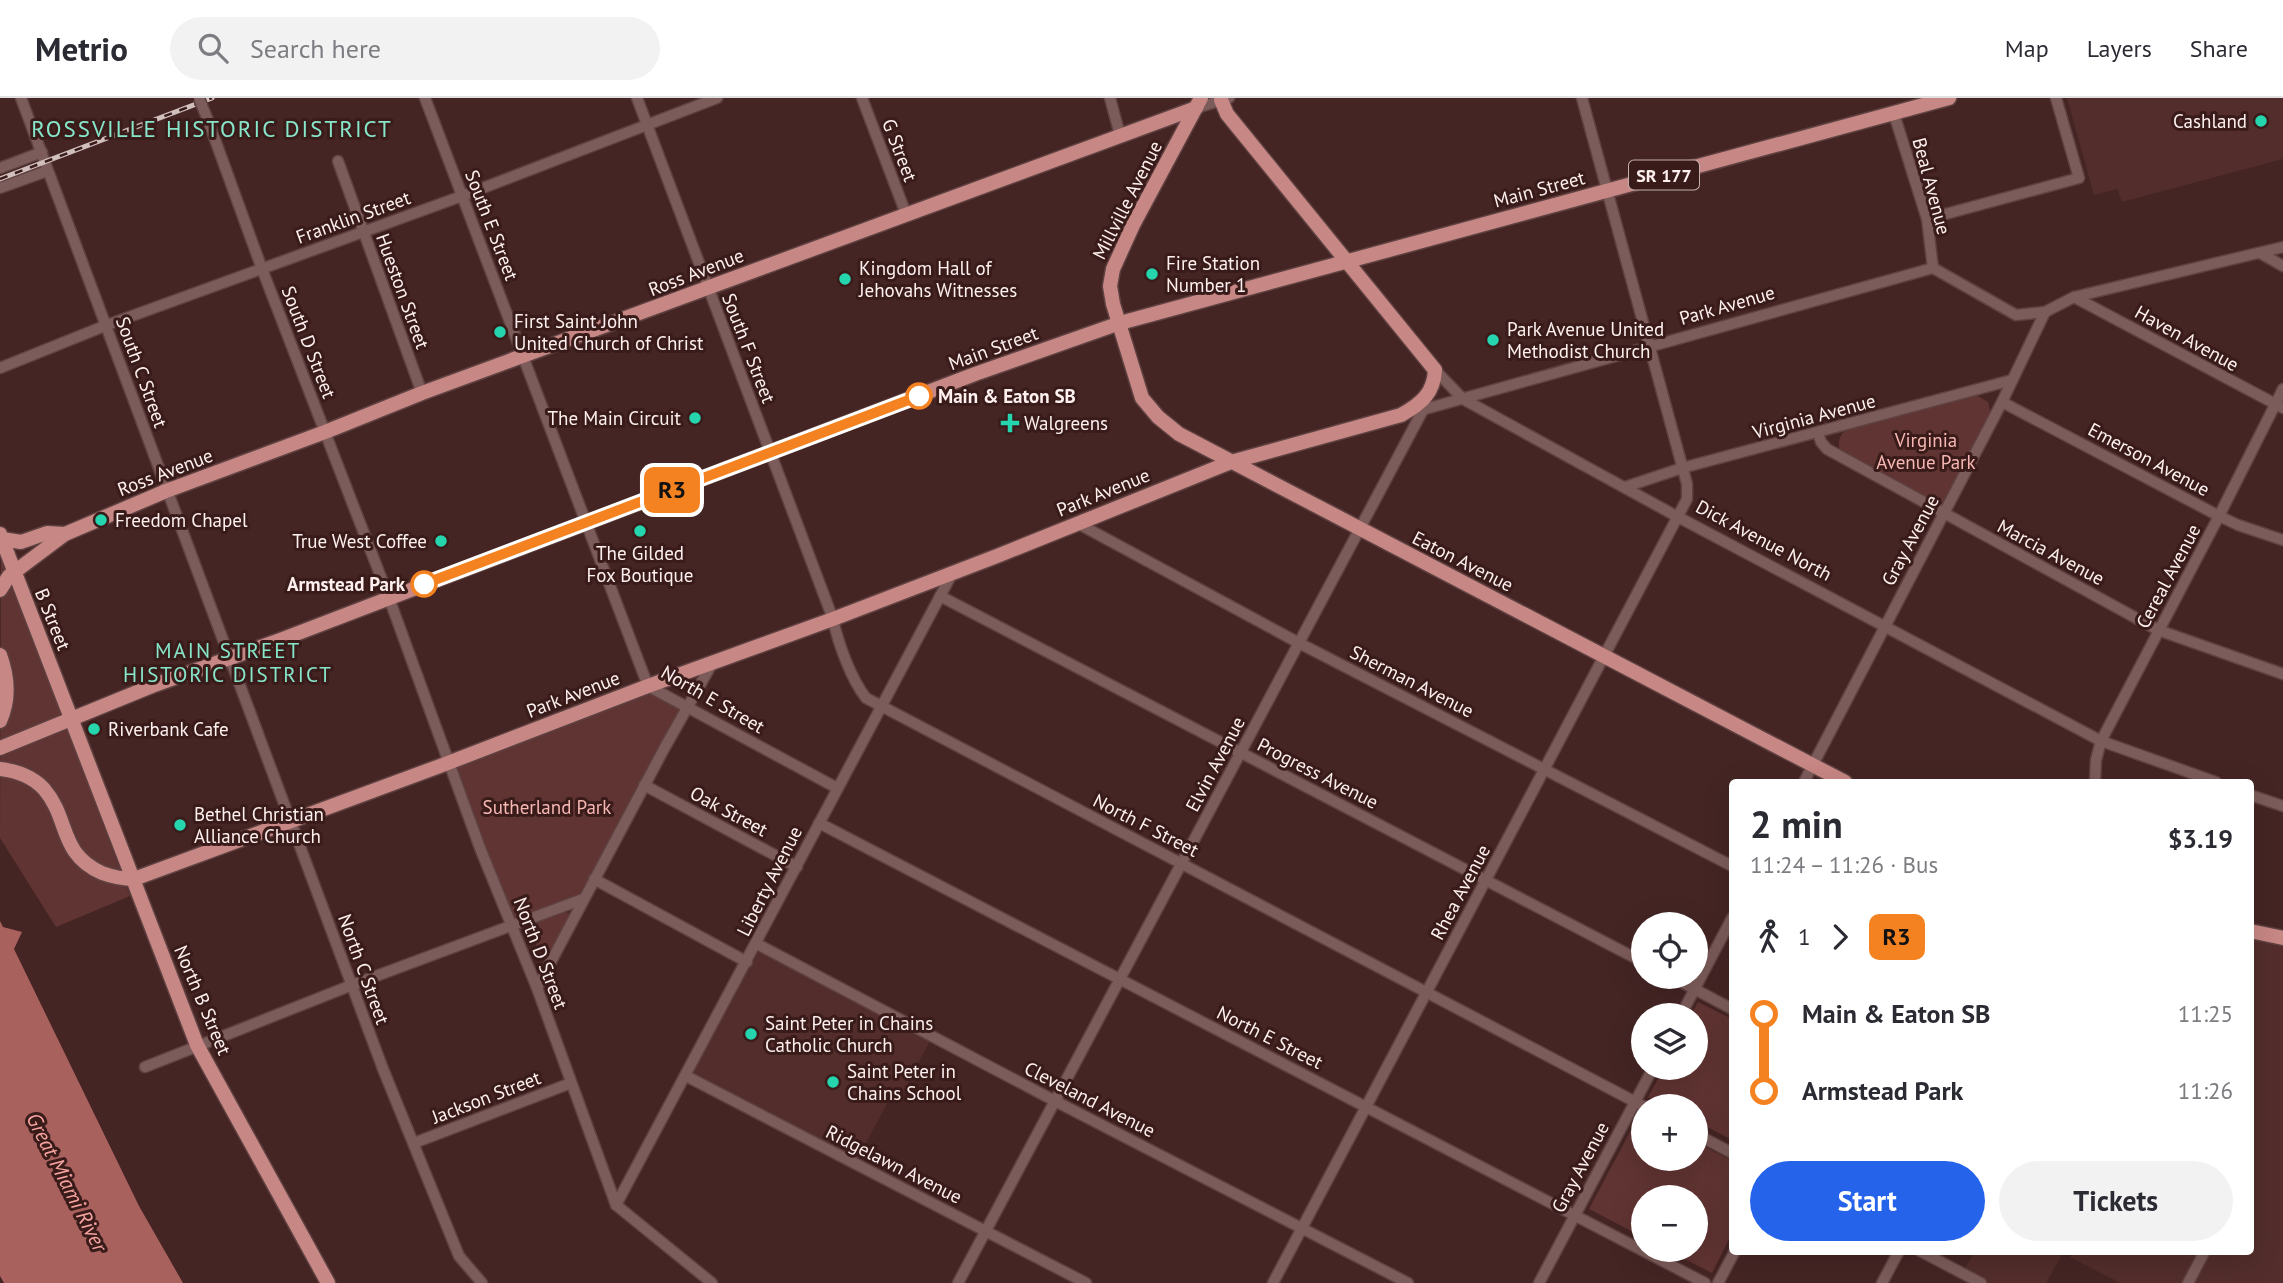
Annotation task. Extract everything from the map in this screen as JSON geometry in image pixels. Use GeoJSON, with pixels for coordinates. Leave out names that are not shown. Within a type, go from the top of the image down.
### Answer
{"type":"FeatureCollection","features":[{"type":"Feature","properties":{"kind":"main road","name":"Main Street"},"geometry":{"type":"LineString","coordinates":[[0,748],[72,717],[975,374],[1120,323],[1949,98]]}},
{"type":"Feature","properties":{"kind":"main road","name":"Dick Avenue North"},"geometry":{"type":"LineString","coordinates":[[1225,99],[1227,114],[1435,370]]}},
{"type":"Feature","properties":{"kind":"main road","name":"Ross Avenue"},"geometry":{"type":"LineString","coordinates":[[0,590],[13,572],[65,534],[166,491],[422,393],[1120,135],[1199,103]]}},
{"type":"Feature","properties":{"kind":"main road","name":"Millville Avenue"},"geometry":{"type":"LineString","coordinates":[[1120,323],[1111,295],[1113,269],[1133,225],[1199,103]]}},
{"type":"Feature","properties":{"kind":"main road","name":"Eaton Avenue"},"geometry":{"type":"LineString","coordinates":[[1120,323],[1142,398],[1168,427],[1179,435],[1839,779]]}},
{"type":"Feature","properties":{"kind":"main road"},"geometry":{"type":"LineString","coordinates":[[1401,415],[1427,396],[1435,383],[1435,370]]}},
{"type":"Feature","properties":{"kind":"main road","name":"Park Avenue"},"geometry":{"type":"LineString","coordinates":[[134,879],[833,619],[1231,461],[1401,415]]}},
{"type":"Feature","properties":{"kind":"main road"},"geometry":{"type":"LineString","coordinates":[[1,537],[20,542],[47,533],[65,534]]}},
{"type":"Feature","properties":{"kind":"main road","name":"B Street"},"geometry":{"type":"LineString","coordinates":[[1,537],[72,717]]}},
{"type":"Feature","properties":{"kind":"main road"},"geometry":{"type":"LineString","coordinates":[[0,655],[5,669],[7,691],[5,711],[0,721]]}},
{"type":"Feature","properties":{"kind":"main road","name":"North B Street"},"geometry":{"type":"LineString","coordinates":[[72,717],[74,729],[103,796],[197,1045],[328,1283]]}},
{"type":"Feature","properties":{"kind":"main road"},"geometry":{"type":"LineString","coordinates":[[0,769],[22,774],[46,791],[72,850],[79,858],[93,869],[113,877],[134,879]]}},
{"type":"Feature","properties":{"kind":"main road"},"geometry":{"type":"LineString","coordinates":[[2254,932],[2283,939]]}},
{"type":"Feature","properties":{"kind":"street","name":"South C Street"},"geometry":{"type":"LineString","coordinates":[[21,98],[230,658]]}},
{"type":"Feature","properties":{"kind":"street","name":"South D Street"},"geometry":{"type":"LineString","coordinates":[[200,98],[262,268],[389,598]]}},
{"type":"Feature","properties":{"kind":"street","name":"South E Street"},"geometry":{"type":"LineString","coordinates":[[425,98],[586,523]]}},
{"type":"Feature","properties":{"kind":"street","name":"South F Street"},"geometry":{"type":"LineString","coordinates":[[637,98],[770,453]]}},
{"type":"Feature","properties":{"kind":"street","name":"Franklin Street"},"geometry":{"type":"LineString","coordinates":[[0,368],[107,325],[462,196],[717,98]]}},
{"type":"Feature","properties":{"kind":"street","name":"G Street"},"geometry":{"type":"LineString","coordinates":[[862,98],[906,214]]}},
{"type":"Feature","properties":{"kind":"street"},"geometry":{"type":"LineString","coordinates":[[1110,98],[1120,135]]}},
{"type":"Feature","properties":{"kind":"street","name":"Rhea Avenue"},"geometry":{"type":"LineString","coordinates":[[1273,1283],[1687,499],[1687,484],[1583,98]]}},
{"type":"Feature","properties":{"kind":"street"},"geometry":{"type":"LineString","coordinates":[[1927,219],[2079,178],[2056,98]]}},
{"type":"Feature","properties":{"kind":"street","name":"Ross Avenue"},"geometry":{"type":"LineString","coordinates":[[1199,103],[1225,99]]}},
{"type":"Feature","properties":{"kind":"street","name":"Beal Avenue"},"geometry":{"type":"LineString","coordinates":[[1894,114],[1927,219],[1933,268]]}},
{"type":"Feature","properties":{"kind":"street"},"geometry":{"type":"LineString","coordinates":[[0,168],[42,152]]}},
{"type":"Feature","properties":{"kind":"street","name":"Hueston Street"},"geometry":{"type":"LineString","coordinates":[[338,161],[422,393]]}},
{"type":"Feature","properties":{"kind":"street"},"geometry":{"type":"LineString","coordinates":[[0,188],[47,171]]}},
{"type":"Feature","properties":{"kind":"street"},"geometry":{"type":"LineString","coordinates":[[1933,268],[2016,315],[2045,312],[2074,297],[2283,247]]}},
{"type":"Feature","properties":{"kind":"street"},"geometry":{"type":"LineString","coordinates":[[2260,253],[2283,266]]}},
{"type":"Feature","properties":{"kind":"street","name":"Park Avenue"},"geometry":{"type":"LineString","coordinates":[[1401,415],[1933,268]]}},
{"type":"Feature","properties":{"kind":"street","name":"Haven Avenue"},"geometry":{"type":"LineString","coordinates":[[2074,297],[2279,407]]}},
{"type":"Feature","properties":{"kind":"street","name":"Gray Avenue"},"geometry":{"type":"LineString","coordinates":[[1806,779],[2002,402],[2045,312]]}},
{"type":"Feature","properties":{"kind":"street","name":"Dick Avenue North"},"geometry":{"type":"LineString","coordinates":[[1435,370],[1463,399],[1678,517],[2101,741],[2208,779]]}},
{"type":"Feature","properties":{"kind":"street","name":"Virginia Avenue"},"geometry":{"type":"LineString","coordinates":[[1625,488],[1682,468],[2012,380]]}},
{"type":"Feature","properties":{"kind":"street","name":"Cereal Avenue"},"geometry":{"type":"LineString","coordinates":[[2095,779],[2101,741],[2279,407],[2283,389]]}},
{"type":"Feature","properties":{"kind":"street","name":"Emerson Avenue"},"geometry":{"type":"LineString","coordinates":[[2002,402],[2238,525],[2283,540]]}},
{"type":"Feature","properties":{"kind":"street","name":"Elvin Avenue"},"geometry":{"type":"LineString","coordinates":[[958,1283],[1423,410]]}},
{"type":"Feature","properties":{"kind":"street","name":"Marcia Avenue"},"geometry":{"type":"LineString","coordinates":[[1818,433],[1827,449],[2158,630],[2283,674]]}},
{"type":"Feature","properties":{"kind":"street","name":"North F Street"},"geometry":{"type":"LineString","coordinates":[[770,453],[833,619],[835,631],[859,689],[866,698],[1631,1100]]}},
{"type":"Feature","properties":{"kind":"street","name":"North E Street"},"geometry":{"type":"LineString","coordinates":[[586,523],[648,686],[838,788]]}},
{"type":"Feature","properties":{"kind":"street","name":"Sherman Avenue"},"geometry":{"type":"LineString","coordinates":[[1077,523],[1299,643],[1729,864]]}},
{"type":"Feature","properties":{"kind":"street","name":"Liberty Avenue"},"geometry":{"type":"LineString","coordinates":[[616,1205],[953,572]]}},
{"type":"Feature","properties":{"kind":"street","name":"Progress Avenue"},"geometry":{"type":"LineString","coordinates":[[940,596],[1631,956]]}},
{"type":"Feature","properties":{"kind":"street","name":"North D Street"},"geometry":{"type":"LineString","coordinates":[[389,598],[480,848],[537,988],[616,1205]]}},
{"type":"Feature","properties":{"kind":"street","name":"North C Street"},"geometry":{"type":"LineString","coordinates":[[230,658],[383,1069],[459,1256],[482,1283]]}},
{"type":"Feature","properties":{"kind":"street"},"geometry":{"type":"LineString","coordinates":[[537,988],[644,785],[713,662]]}},
{"type":"Feature","properties":{"kind":"street","name":"Oak Street"},"geometry":{"type":"LineString","coordinates":[[644,785],[797,867]]}},
{"type":"Feature","properties":{"kind":"street"},"geometry":{"type":"LineString","coordinates":[[2254,796],[2283,806]]}},
{"type":"Feature","properties":{"kind":"street","name":"North E Street"},"geometry":{"type":"LineString","coordinates":[[819,823],[1705,1283]]}},
{"type":"Feature","properties":{"kind":"street"},"geometry":{"type":"LineString","coordinates":[[594,879],[747,962]]}},
{"type":"Feature","properties":{"kind":"street"},"geometry":{"type":"LineString","coordinates":[[145,1066],[583,899]]}},
{"type":"Feature","properties":{"kind":"street"},"geometry":{"type":"LineString","coordinates":[[1708,964],[1729,924]]}},
{"type":"Feature","properties":{"kind":"street","name":"Cleveland Avenue"},"geometry":{"type":"LineString","coordinates":[[757,944],[1408,1283]]}},
{"type":"Feature","properties":{"kind":"street"},"geometry":{"type":"LineString","coordinates":[[1687,1003],[1695,989],[1729,1007]]}},
{"type":"Feature","properties":{"kind":"street","name":"Ridgelawn Avenue"},"geometry":{"type":"LineString","coordinates":[[686,1076],[1086,1283]]}},
{"type":"Feature","properties":{"kind":"street","name":"Jackson Street"},"geometry":{"type":"LineString","coordinates":[[414,1143],[571,1083]]}},
{"type":"Feature","properties":{"kind":"street","name":"Gray Avenue"},"geometry":{"type":"LineString","coordinates":[[1539,1283],[1631,1118]]}},
{"type":"Feature","properties":{"kind":"street"},"geometry":{"type":"LineString","coordinates":[[1708,1140],[1729,1151]]}},
{"type":"Feature","properties":{"kind":"street"},"geometry":{"type":"LineString","coordinates":[[616,1205],[712,1283]]}},
{"type":"Feature","properties":{"kind":"street"},"geometry":{"type":"LineString","coordinates":[[1718,1283],[1733,1255]]}},
{"type":"Feature","properties":{"kind":"street"},"geometry":{"type":"LineString","coordinates":[[1882,1283],[1897,1255]]}},
{"type":"Feature","properties":{"kind":"street"},"geometry":{"type":"LineString","coordinates":[[1928,1255],[1981,1283]]}},
{"type":"Feature","properties":{"kind":"street"},"geometry":{"type":"LineString","coordinates":[[2188,1283],[2199,1255]]}},
{"type":"Feature","properties":{"kind":"shaded area"},"geometry":{"type":"Polygon","coordinates":[[[2067,98],[2283,98],[2283,159],[2122,202],[2117,189],[2094,195],[2067,98]]]}},
{"type":"Feature","properties":{"kind":"shaded area"},"geometry":{"type":"Polygon","coordinates":[[[2254,932],[2283,938],[2283,1283],[2120,1283],[2070,1257],[2254,1255],[2254,932]]]}},
{"type":"Feature","properties":{"kind":"shaded area"},"geometry":{"type":"Polygon","coordinates":[[[757,944],[932,1037],[901,1096],[893,1092],[855,1164],[686,1076],[757,944]]]}},
{"type":"Feature","properties":{"kind":"shaded area"},"geometry":{"type":"Polygon","coordinates":[[[1973,1255],[2062,1255],[2046,1283],[1981,1283],[1962,1273],[1973,1255]]]}},
{"type":"Feature","properties":{"kind":"green space","name":"Virginia Avenue Park"},"geometry":{"type":"Polygon","coordinates":[[[1976,395],[1988,402],[1991,416],[1943,502],[1935,503],[1843,456],[1841,452],[1839,440],[1845,430],[1976,395]]]}},
{"type":"Feature","properties":{"kind":"green space"},"geometry":{"type":"Polygon","coordinates":[[[1,552],[130,896],[56,927],[0,838],[1,552]]]}},
{"type":"Feature","properties":{"kind":"green space","name":"Sutherland Park"},"geometry":{"type":"Polygon","coordinates":[[[648,686],[687,708],[583,899],[513,926],[450,762],[648,686]]]}},
{"type":"Feature","properties":{"kind":"green space"},"geometry":{"type":"Polygon","coordinates":[[[565,912],[569,913],[570,917],[548,959],[541,959],[529,925],[565,912]]]}},
{"type":"Feature","properties":{"kind":"green space"},"geometry":{"type":"Polygon","coordinates":[[[1708,1007],[1729,1018],[1729,1138],[1708,1127],[1708,1094],[1650,1094],[1657,1080],[1708,1080],[1708,1007]]]}},
{"type":"Feature","properties":{"kind":"green space"},"geometry":{"type":"Polygon","coordinates":[[[1631,1130],[1631,1171],[1708,1171],[1708,1148],[1729,1159],[1729,1239],[1712,1273],[1690,1262],[1708,1262],[1708,1185],[1631,1185],[1631,1231],[1589,1209],[1631,1130]]]}},
{"type":"Feature","properties":{"kind":"water","name":"Great Miami River"},"geometry":{"type":"Polygon","coordinates":[[[0,921],[3,927],[22,932],[14,949],[139,1206],[183,1283],[4,1283],[0,1276],[0,921]]]}},
{"type":"Feature","properties":{"kind":"railway"},"geometry":{"type":"LineString","coordinates":[[0,179],[212,98]]}},
{"type":"Feature","properties":{"kind":"bus line","name":"R3"},"geometry":{"type":"LineString","coordinates":[[424,584],[919,396]]}},
{"type":"Feature","properties":{"kind":"place","name":"Cashland"},"geometry":{"type":"Point","coordinates":[2261,121]}},
{"type":"Feature","properties":{"kind":"place","name":"Fire Station Number 1"},"geometry":{"type":"Point","coordinates":[1152,274]}},
{"type":"Feature","properties":{"kind":"place","name":"Kingdom Hall of Jehovahs Witnesses"},"geometry":{"type":"Point","coordinates":[845,279]}},
{"type":"Feature","properties":{"kind":"place","name":"First Saint John United Church of Christ"},"geometry":{"type":"Point","coordinates":[500,332]}},
{"type":"Feature","properties":{"kind":"place","name":"Park Avenue United Methodist Church"},"geometry":{"type":"Point","coordinates":[1493,340]}},
{"type":"Feature","properties":{"kind":"place","name":"Main & Eaton SB"},"geometry":{"type":"Point","coordinates":[919,396]}},
{"type":"Feature","properties":{"kind":"place","name":"The Main Circuit"},"geometry":{"type":"Point","coordinates":[695,418]}},
{"type":"Feature","properties":{"kind":"place","name":"Walgreens"},"geometry":{"type":"Point","coordinates":[1010,423]}},
{"type":"Feature","properties":{"kind":"place","name":"Freedom Chapel"},"geometry":{"type":"Point","coordinates":[101,520]}},
{"type":"Feature","properties":{"kind":"place","name":"The Gilded Fox Boutique"},"geometry":{"type":"Point","coordinates":[640,531]}},
{"type":"Feature","properties":{"kind":"place","name":"True West Coffee"},"geometry":{"type":"Point","coordinates":[441,541]}},
{"type":"Feature","properties":{"kind":"place","name":"Armstead Park"},"geometry":{"type":"Point","coordinates":[424,584]}},
{"type":"Feature","properties":{"kind":"place","name":"Riverbank Cafe"},"geometry":{"type":"Point","coordinates":[94,729]}},
{"type":"Feature","properties":{"kind":"place","name":"Bethel Christian Alliance Church"},"geometry":{"type":"Point","coordinates":[180,825]}},
{"type":"Feature","properties":{"kind":"place","name":"Saint Peter in Chains Catholic Church"},"geometry":{"type":"Point","coordinates":[751,1034]}},
{"type":"Feature","properties":{"kind":"place","name":"Saint Peter in Chains School"},"geometry":{"type":"Point","coordinates":[833,1082]}},
{"type":"Feature","properties":{"kind":"district","name":"ROSSVILLE HISTORIC DISTRICT"},"geometry":{"type":"Point","coordinates":[212,128]}},
{"type":"Feature","properties":{"kind":"district","name":"MAIN STREET HISTORIC DISTRICT"},"geometry":{"type":"Point","coordinates":[228,662]}}]}
